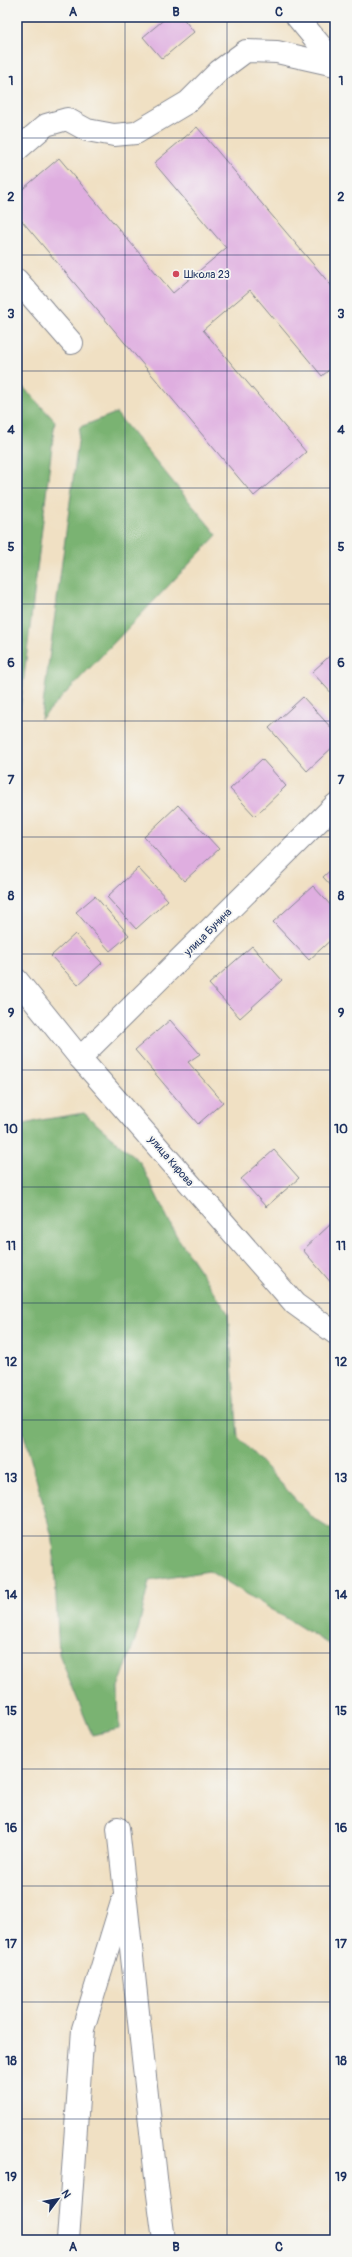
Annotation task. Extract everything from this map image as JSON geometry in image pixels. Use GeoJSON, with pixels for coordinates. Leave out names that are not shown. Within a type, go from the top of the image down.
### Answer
{"type":"FeatureCollection","features":[{"type":"Feature","properties":{"kind":"street"},"geometry":{"type":"LineString","coordinates":[[297,17],[335,64]]}},
{"type":"Feature","properties":{"kind":"street"},"geometry":{"type":"LineString","coordinates":[[17,150],[46,125],[67,119],[87,130],[114,135],[136,133],[188,102],[219,70],[246,51],[277,52],[335,64]]}},
{"type":"Feature","properties":{"kind":"street"},"geometry":{"type":"LineString","coordinates":[[17,280],[72,343]]}},
{"type":"Feature","properties":{"kind":"street","name":"улица Бунина"},"geometry":{"type":"LineString","coordinates":[[80,1058],[335,805]]}},
{"type":"Feature","properties":{"kind":"street","name":"улица Кирова"},"geometry":{"type":"LineString","coordinates":[[17,980],[80,1058],[296,1304],[335,1333]]}},
{"type":"Feature","properties":{"kind":"street"},"geometry":{"type":"LineString","coordinates":[[118,1828],[164,2240]]}},
{"type":"Feature","properties":{"kind":"street"},"geometry":{"type":"LineString","coordinates":[[68,2240],[83,2029],[125,1892]]}},
{"type":"Feature","properties":{"kind":"green space"},"geometry":{"type":"Polygon","coordinates":[[[17,302],[22,308],[17,328],[17,302]]]}},
{"type":"Feature","properties":{"kind":"green space"},"geometry":{"type":"Polygon","coordinates":[[[22,386],[55,421],[20,710],[17,706],[17,391],[22,386]]]}},
{"type":"Feature","properties":{"kind":"green space"},"geometry":{"type":"Polygon","coordinates":[[[116,413],[217,535],[41,719],[80,427],[116,413]]]}},
{"type":"Feature","properties":{"kind":"green space"},"geometry":{"type":"Polygon","coordinates":[[[84,1113],[140,1162],[176,1235],[228,1313],[238,1437],[314,1519],[335,1532],[335,1648],[209,1571],[149,1581],[138,1631],[118,1688],[119,1729],[92,1735],[59,1654],[53,1540],[23,1431],[17,1432],[17,1126],[41,1120],[84,1113]]]}},
{"type":"Feature","properties":{"kind":"building"},"geometry":{"type":"Polygon","coordinates":[[[167,17],[182,17],[194,32],[162,59],[143,37],[167,17]]]}},
{"type":"Feature","properties":{"kind":"building"},"geometry":{"type":"Polygon","coordinates":[[[197,127],[335,290],[335,365],[322,376],[250,290],[203,330],[306,452],[254,496],[17,215],[17,194],[59,158],[173,293],[226,248],[154,163],[197,127]]]}},
{"type":"Feature","properties":{"kind":"building"},"geometry":{"type":"Polygon","coordinates":[[[335,651],[335,697],[312,672],[335,651]]]}},
{"type":"Feature","properties":{"kind":"building"},"geometry":{"type":"Polygon","coordinates":[[[303,697],[335,732],[335,745],[307,771],[269,728],[303,697]]]}},
{"type":"Feature","properties":{"kind":"building"},"geometry":{"type":"Polygon","coordinates":[[[262,759],[286,786],[255,816],[230,789],[262,759]]]}},
{"type":"Feature","properties":{"kind":"building"},"geometry":{"type":"Polygon","coordinates":[[[178,805],[219,849],[184,881],[144,837],[178,805]]]}},
{"type":"Feature","properties":{"kind":"building"},"geometry":{"type":"Polygon","coordinates":[[[335,866],[335,890],[323,877],[335,866]]]}},
{"type":"Feature","properties":{"kind":"building"},"geometry":{"type":"Polygon","coordinates":[[[138,868],[168,900],[136,929],[107,897],[138,868]]]}},
{"type":"Feature","properties":{"kind":"building"},"geometry":{"type":"Polygon","coordinates":[[[313,886],[335,910],[335,936],[309,960],[273,922],[313,886]]]}},
{"type":"Feature","properties":{"kind":"building"},"geometry":{"type":"Polygon","coordinates":[[[95,896],[129,935],[110,951],[76,912],[95,896]]]}},
{"type":"Feature","properties":{"kind":"building"},"geometry":{"type":"Polygon","coordinates":[[[75,934],[102,963],[78,985],[51,956],[75,934]]]}},
{"type":"Feature","properties":{"kind":"building"},"geometry":{"type":"Polygon","coordinates":[[[252,946],[282,980],[240,1018],[209,984],[252,946]]]}},
{"type":"Feature","properties":{"kind":"building"},"geometry":{"type":"Polygon","coordinates":[[[170,1020],[200,1054],[188,1062],[223,1102],[198,1124],[135,1050],[170,1020]]]}},
{"type":"Feature","properties":{"kind":"building"},"geometry":{"type":"Polygon","coordinates":[[[274,1150],[299,1178],[266,1207],[241,1179],[274,1150]]]}},
{"type":"Feature","properties":{"kind":"building"},"geometry":{"type":"Polygon","coordinates":[[[333,1222],[335,1224],[335,1283],[333,1285],[303,1250],[333,1222]]]}},
{"type":"Feature","properties":{"kind":"place","name":"Школа 23"},"geometry":{"type":"Point","coordinates":[176,274]}}]}
